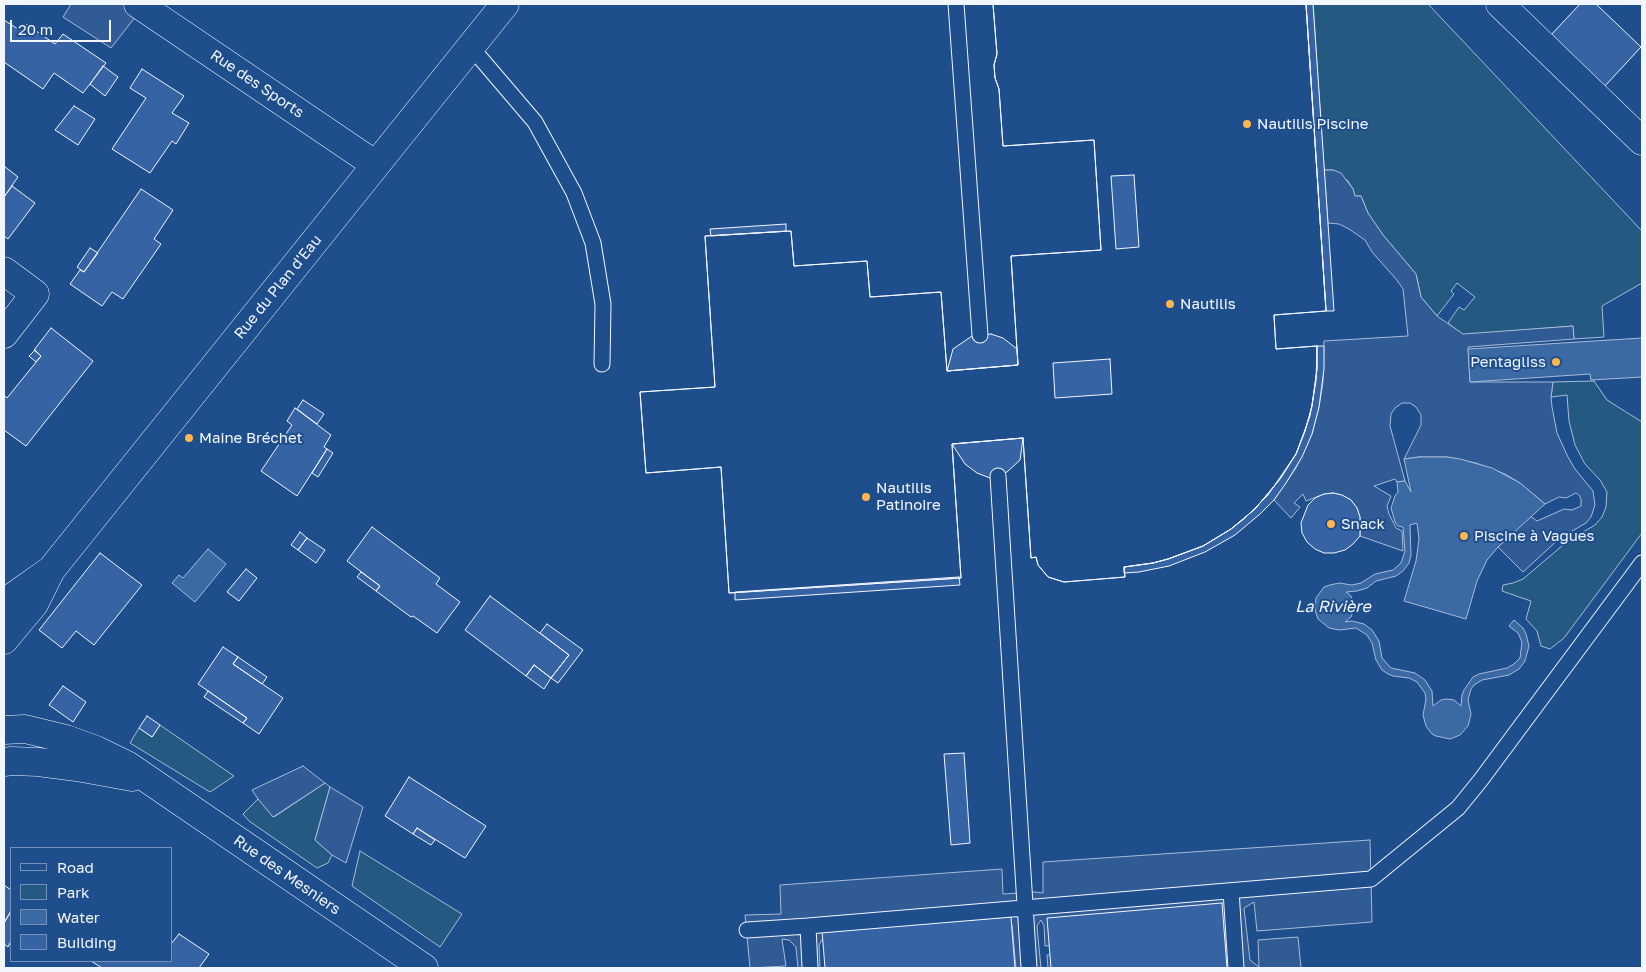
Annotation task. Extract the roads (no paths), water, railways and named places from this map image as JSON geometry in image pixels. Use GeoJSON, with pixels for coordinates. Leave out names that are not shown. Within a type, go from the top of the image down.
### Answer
{"type":"FeatureCollection","features":[{"type":"Feature","properties":{"kind":"street","name":"Rue des Sports"},"geometry":{"type":"LineString","coordinates":[[138,4],[376,164]]}},
{"type":"Feature","properties":{"kind":"street","name":"Rue du Plan d'Eau"},"geometry":{"type":"LineString","coordinates":[[4,640],[34,604],[51,570],[505,4]]}},
{"type":"Feature","properties":{"kind":"street"},"geometry":{"type":"LineString","coordinates":[[1500,4],[1642,141]]}},
{"type":"Feature","properties":{"kind":"street"},"geometry":{"type":"LineString","coordinates":[[4,271],[35,294],[4,334]]}},
{"type":"Feature","properties":{"kind":"street","name":"Rue du Plan d'Eau"},"geometry":{"type":"LineString","coordinates":[[4,603],[51,570]]}},
{"type":"Feature","properties":{"kind":"street","name":"Rue des Mesniers"},"geometry":{"type":"LineString","coordinates":[[4,730],[25,729],[73,742],[96,750],[127,765],[410,964]]}},
{"type":"Feature","properties":{"kind":"street","name":"Rue des Mesniers"},"geometry":{"type":"LineString","coordinates":[[6,756],[150,781]]}},
{"type":"Feature","properties":{"kind":"lane"},"geometry":{"type":"LineString","coordinates":[[956,4],[980,335]]}},
{"type":"Feature","properties":{"kind":"lane"},"geometry":{"type":"LineString","coordinates":[[471,47],[534,122],[574,193],[593,243],[603,304],[602,364]]}},
{"type":"Feature","properties":{"kind":"lane"},"geometry":{"type":"LineString","coordinates":[[998,476],[1029,968]]}},
{"type":"Feature","properties":{"kind":"lane"},"geometry":{"type":"LineString","coordinates":[[747,930],[1371,879],[1458,808],[1642,563]]}},
{"type":"Feature","properties":{"kind":"lane"},"geometry":{"type":"LineString","coordinates":[[1231,891],[1236,968]]}},
{"type":"Feature","properties":{"kind":"lane"},"geometry":{"type":"LineString","coordinates":[[808,926],[810,968]]}},
{"type":"Feature","properties":{"kind":"water","name":"Pentagliss"},"geometry":{"type":"Polygon","coordinates":[[[1642,338],[1642,377],[1591,380],[1590,374],[1470,382],[1468,349],[1642,338]]]}},
{"type":"Feature","properties":{"kind":"water","name":"Piscine à Vagues"},"geometry":{"type":"Polygon","coordinates":[[[1447,457],[1492,468],[1520,483],[1545,504],[1498,547],[1487,560],[1477,581],[1466,619],[1404,601],[1416,561],[1419,539],[1417,523],[1410,525],[1411,555],[1409,563],[1403,571],[1396,576],[1376,581],[1367,588],[1346,592],[1351,596],[1355,607],[1351,617],[1345,622],[1352,621],[1364,624],[1372,630],[1379,641],[1382,658],[1391,668],[1415,673],[1425,680],[1432,691],[1433,706],[1441,700],[1447,699],[1454,700],[1461,706],[1464,690],[1473,677],[1507,668],[1514,664],[1520,658],[1522,642],[1518,633],[1509,626],[1514,620],[1523,628],[1529,646],[1525,661],[1519,669],[1509,675],[1482,680],[1474,685],[1468,700],[1471,714],[1468,726],[1460,735],[1450,739],[1432,734],[1426,726],[1423,715],[1426,699],[1425,693],[1417,682],[1409,678],[1393,676],[1382,670],[1376,660],[1372,643],[1367,635],[1356,628],[1339,630],[1329,628],[1318,619],[1315,610],[1316,598],[1324,587],[1339,583],[1352,585],[1361,583],[1375,574],[1393,570],[1401,563],[1405,551],[1403,527],[1398,526],[1395,522],[1391,508],[1398,492],[1397,482],[1405,481],[1411,492],[1404,459],[1447,457]]]}},
{"type":"Feature","properties":{"kind":"water"},"geometry":{"type":"Polygon","coordinates":[[[208,549],[226,564],[195,602],[172,583],[179,575],[183,578],[208,549]]]}},
{"type":"Feature","properties":{"kind":"place","name":"Nautilis Piscine"},"geometry":{"type":"Point","coordinates":[1247,124]}},
{"type":"Feature","properties":{"kind":"place","name":"Nautilis"},"geometry":{"type":"Point","coordinates":[1170,304]}},
{"type":"Feature","properties":{"kind":"place","name":"Pentagliss"},"geometry":{"type":"Point","coordinates":[1556,362]}},
{"type":"Feature","properties":{"kind":"place","name":"Maine Bréchet"},"geometry":{"type":"Point","coordinates":[189,438]}},
{"type":"Feature","properties":{"kind":"place","name":"Nautilis Patinoire"},"geometry":{"type":"Point","coordinates":[866,497]}},
{"type":"Feature","properties":{"kind":"place","name":"Snack"},"geometry":{"type":"Point","coordinates":[1331,524]}},
{"type":"Feature","properties":{"kind":"place","name":"Piscine à Vagues"},"geometry":{"type":"Point","coordinates":[1464,536]}},
{"type":"Feature","properties":{"kind":"water label","name":"La Rivière"},"geometry":{"type":"Point","coordinates":[1333,607]}}]}
